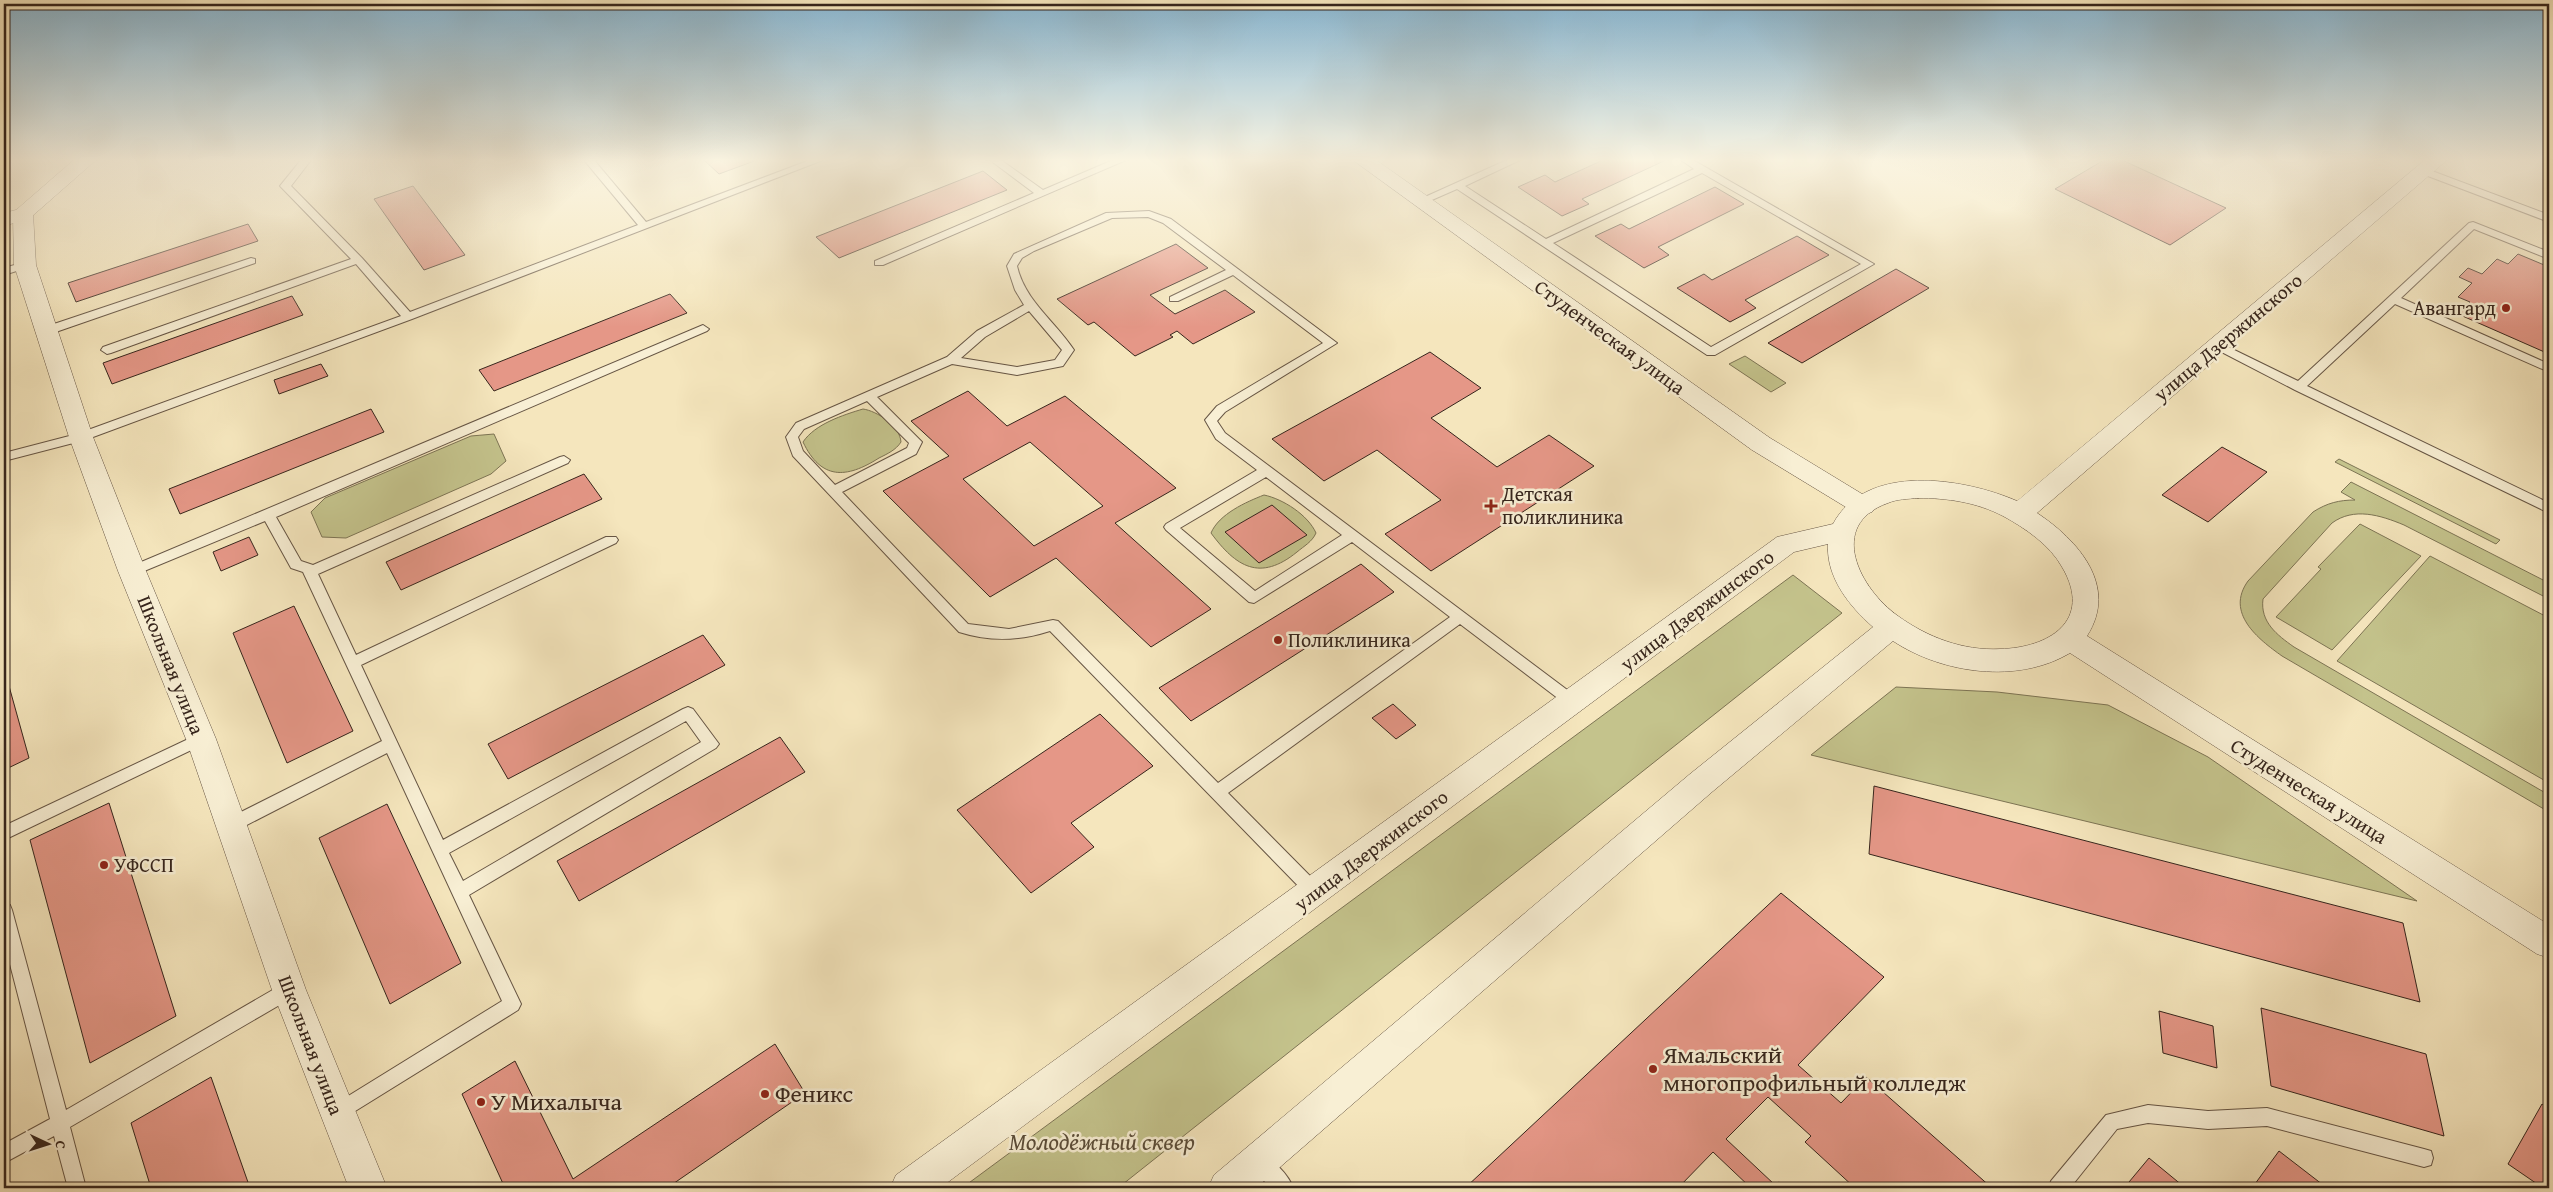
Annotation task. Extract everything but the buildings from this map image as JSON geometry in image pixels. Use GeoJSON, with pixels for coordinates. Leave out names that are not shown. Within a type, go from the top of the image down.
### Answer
{"type":"FeatureCollection","features":[{"type":"Feature","properties":{"kind":"street","name":"Студенческая улица"},"geometry":{"type":"LineString","coordinates":[[1441,216],[1760,444],[1862,506]]}},
{"type":"Feature","properties":{"kind":"street","name":"улица Дзержинского"},"geometry":{"type":"LineString","coordinates":[[2018,514],[2370,216]]}},
{"type":"Feature","properties":{"kind":"street","name":"Школьная улица"},"geometry":{"type":"LineString","coordinates":[[14,217],[14,268],[46,331],[81,437],[132,571],[201,739],[289,990],[368,1188]]}},
{"type":"Feature","properties":{"kind":"street"},"geometry":{"type":"LineString","coordinates":[[1918,489],[1943,489],[1996,503],[2018,514],[2056,541],[2076,565],[2086,591],[2084,616],[2073,636],[2053,650],[2021,660],[1982,660],[1942,651],[1904,634],[1873,612],[1850,584],[1840,557],[1842,531],[1854,513],[1874,499],[1894,492],[1918,489]]}},
{"type":"Feature","properties":{"kind":"street","name":"улица Дзержинского"},"geometry":{"type":"LineString","coordinates":[[908,1188],[1315,892],[1786,544],[1842,531]]}},
{"type":"Feature","properties":{"kind":"street"},"geometry":{"type":"LineString","coordinates":[[1227,1188],[1701,783],[1893,626]]}},
{"type":"Feature","properties":{"kind":"street","name":"Студенческая улица"},"geometry":{"type":"LineString","coordinates":[[2069,638],[2549,943]]}},
{"type":"Feature","properties":{"kind":"lane"},"geometry":{"type":"LineString","coordinates":[[314,216],[358,260],[408,317]]}},
{"type":"Feature","properties":{"kind":"lane"},"geometry":{"type":"LineString","coordinates":[[635,216],[644,226]]}},
{"type":"Feature","properties":{"kind":"lane"},"geometry":{"type":"LineString","coordinates":[[4,456],[81,437],[408,317],[671,216]]}},
{"type":"Feature","properties":{"kind":"lane"},"geometry":{"type":"LineString","coordinates":[[879,263],[991,216]]}},
{"type":"Feature","properties":{"kind":"lane"},"geometry":{"type":"LineString","coordinates":[[950,360],[973,362],[991,368],[1018,371],[1059,363],[1068,350],[1062,339],[1030,306],[1013,275],[1012,266],[1018,256],[1030,249],[1109,216]]}},
{"type":"Feature","properties":{"kind":"lane"},"geometry":{"type":"LineString","coordinates":[[1153,216],[1167,221],[1331,343],[1221,409],[1211,420],[1220,436],[1573,702]]}},
{"type":"Feature","properties":{"kind":"lane"},"geometry":{"type":"LineString","coordinates":[[1503,216],[1711,352],[1869,264],[1784,216]]}},
{"type":"Feature","properties":{"kind":"lane"},"geometry":{"type":"LineString","coordinates":[[1545,243],[1603,216]]}},
{"type":"Feature","properties":{"kind":"lane"},"geometry":{"type":"LineString","coordinates":[[2299,387],[2473,225],[2549,256]]}},
{"type":"Feature","properties":{"kind":"lane"},"geometry":{"type":"LineString","coordinates":[[107,350],[358,260]]}},
{"type":"Feature","properties":{"kind":"lane"},"geometry":{"type":"LineString","coordinates":[[46,331],[250,261]]}},
{"type":"Feature","properties":{"kind":"lane"},"geometry":{"type":"LineString","coordinates":[[1174,299],[1233,271]]}},
{"type":"Feature","properties":{"kind":"lane"},"geometry":{"type":"LineString","coordinates":[[2393,299],[2549,368]]}},
{"type":"Feature","properties":{"kind":"lane"},"geometry":{"type":"LineString","coordinates":[[1030,306],[981,334],[950,360],[800,426],[792,437],[797,453],[964,628],[997,636],[1025,634],[1053,625],[1315,892]]}},
{"type":"Feature","properties":{"kind":"lane"},"geometry":{"type":"LineString","coordinates":[[132,571],[268,515],[702,329]]}},
{"type":"Feature","properties":{"kind":"lane"},"geometry":{"type":"LineString","coordinates":[[2216,346],[2549,508]]}},
{"type":"Feature","properties":{"kind":"lane"},"geometry":{"type":"LineString","coordinates":[[833,491],[912,451],[916,442],[868,395]]}},
{"type":"Feature","properties":{"kind":"lane"},"geometry":{"type":"LineString","coordinates":[[310,572],[564,460]]}},
{"type":"Feature","properties":{"kind":"lane"},"geometry":{"type":"LineString","coordinates":[[1266,471],[1171,527],[1254,598],[1352,536]]}},
{"type":"Feature","properties":{"kind":"lane"},"geometry":{"type":"LineString","coordinates":[[268,515],[296,565],[308,568],[310,572],[512,1004],[337,1113]]}},
{"type":"Feature","properties":{"kind":"lane"},"geometry":{"type":"LineString","coordinates":[[352,662],[611,540]]}},
{"type":"Feature","properties":{"kind":"lane"},"geometry":{"type":"LineString","coordinates":[[1216,793],[1460,617]]}},
{"type":"Feature","properties":{"kind":"lane"},"geometry":{"type":"LineString","coordinates":[[440,850],[688,713],[711,744],[459,892]]}},
{"type":"Feature","properties":{"kind":"lane"},"geometry":{"type":"LineString","coordinates":[[4,833],[201,739]]}},
{"type":"Feature","properties":{"kind":"lane"},"geometry":{"type":"LineString","coordinates":[[231,825],[390,744]]}},
{"type":"Feature","properties":{"kind":"lane"},"geometry":{"type":"LineString","coordinates":[[4,910],[77,1188]]}},
{"type":"Feature","properties":{"kind":"lane"},"geometry":{"type":"LineString","coordinates":[[4,1154],[289,990]]}},
{"type":"Feature","properties":{"kind":"lane"},"geometry":{"type":"LineString","coordinates":[[2058,1188],[2112,1121],[2148,1114],[2208,1120],[2267,1117],[2424,1158]]}},
{"type":"Feature","properties":{"kind":"lane"},"geometry":{"type":"LineString","coordinates":[[1259,1161],[1284,1188]]}},
{"type":"Feature","properties":{"kind":"green space"},"geometry":{"type":"Polygon","coordinates":[[[1745,356],[1786,383],[1771,392],[1729,364],[1745,356]]]}},
{"type":"Feature","properties":{"kind":"green space"},"geometry":{"type":"Polygon","coordinates":[[[863,409],[869,410],[887,420],[897,430],[901,442],[891,452],[856,470],[835,472],[826,469],[810,454],[803,442],[822,425],[863,409]]]}},
{"type":"Feature","properties":{"kind":"green space"},"geometry":{"type":"Polygon","coordinates":[[[494,434],[506,461],[491,474],[346,538],[322,537],[311,512],[325,498],[471,436],[494,434]]]}},
{"type":"Feature","properties":{"kind":"green space"},"geometry":{"type":"Polygon","coordinates":[[[2339,459],[2500,540],[2496,544],[2335,462],[2339,459]]]}},
{"type":"Feature","properties":{"kind":"green space"},"geometry":{"type":"Polygon","coordinates":[[[2351,482],[2549,583],[2549,599],[2404,525],[2386,518],[2358,514],[2340,518],[2332,523],[2263,599],[2264,615],[2267,621],[2276,633],[2294,647],[2549,795],[2549,812],[2282,656],[2263,642],[2247,624],[2240,604],[2242,593],[2248,581],[2313,512],[2333,503],[2355,500],[2341,492],[2351,482]]]}},
{"type":"Feature","properties":{"kind":"green space"},"geometry":{"type":"Polygon","coordinates":[[[1264,495],[1287,504],[1301,514],[1316,533],[1308,544],[1284,561],[1260,568],[1239,562],[1220,545],[1211,533],[1227,514],[1241,505],[1264,495]]]}},
{"type":"Feature","properties":{"kind":"green space"},"geometry":{"type":"Polygon","coordinates":[[[2360,524],[2421,556],[2332,650],[2276,617],[2321,569],[2318,567],[2360,524]]]}},
{"type":"Feature","properties":{"kind":"green space"},"geometry":{"type":"Polygon","coordinates":[[[2430,556],[2549,618],[2549,783],[2337,661],[2430,556]]]}},
{"type":"Feature","properties":{"kind":"green space","name":"Молодёжный сквер"},"geometry":{"type":"Polygon","coordinates":[[[1793,575],[1842,613],[1118,1188],[962,1188],[1793,575]]]}},
{"type":"Feature","properties":{"kind":"green space"},"geometry":{"type":"Polygon","coordinates":[[[1896,687],[1997,692],[2108,705],[2208,757],[2417,901],[1811,755],[1896,687]]]}},
{"type":"Feature","properties":{"kind":"place","name":"Авангард"},"geometry":{"type":"Point","coordinates":[2506,308]}},
{"type":"Feature","properties":{"kind":"place","name":"Детская поликлиника"},"geometry":{"type":"Point","coordinates":[1491,506]}},
{"type":"Feature","properties":{"kind":"place","name":"Поликлиника"},"geometry":{"type":"Point","coordinates":[1278,640]}},
{"type":"Feature","properties":{"kind":"place","name":"УФССП"},"geometry":{"type":"Point","coordinates":[104,865]}},
{"type":"Feature","properties":{"kind":"place","name":"Ямальский многопрофильный колледж"},"geometry":{"type":"Point","coordinates":[1653,1069]}},
{"type":"Feature","properties":{"kind":"place","name":"Феникс"},"geometry":{"type":"Point","coordinates":[765,1094]}},
{"type":"Feature","properties":{"kind":"place","name":"У Михалыча"},"geometry":{"type":"Point","coordinates":[481,1102]}}]}
